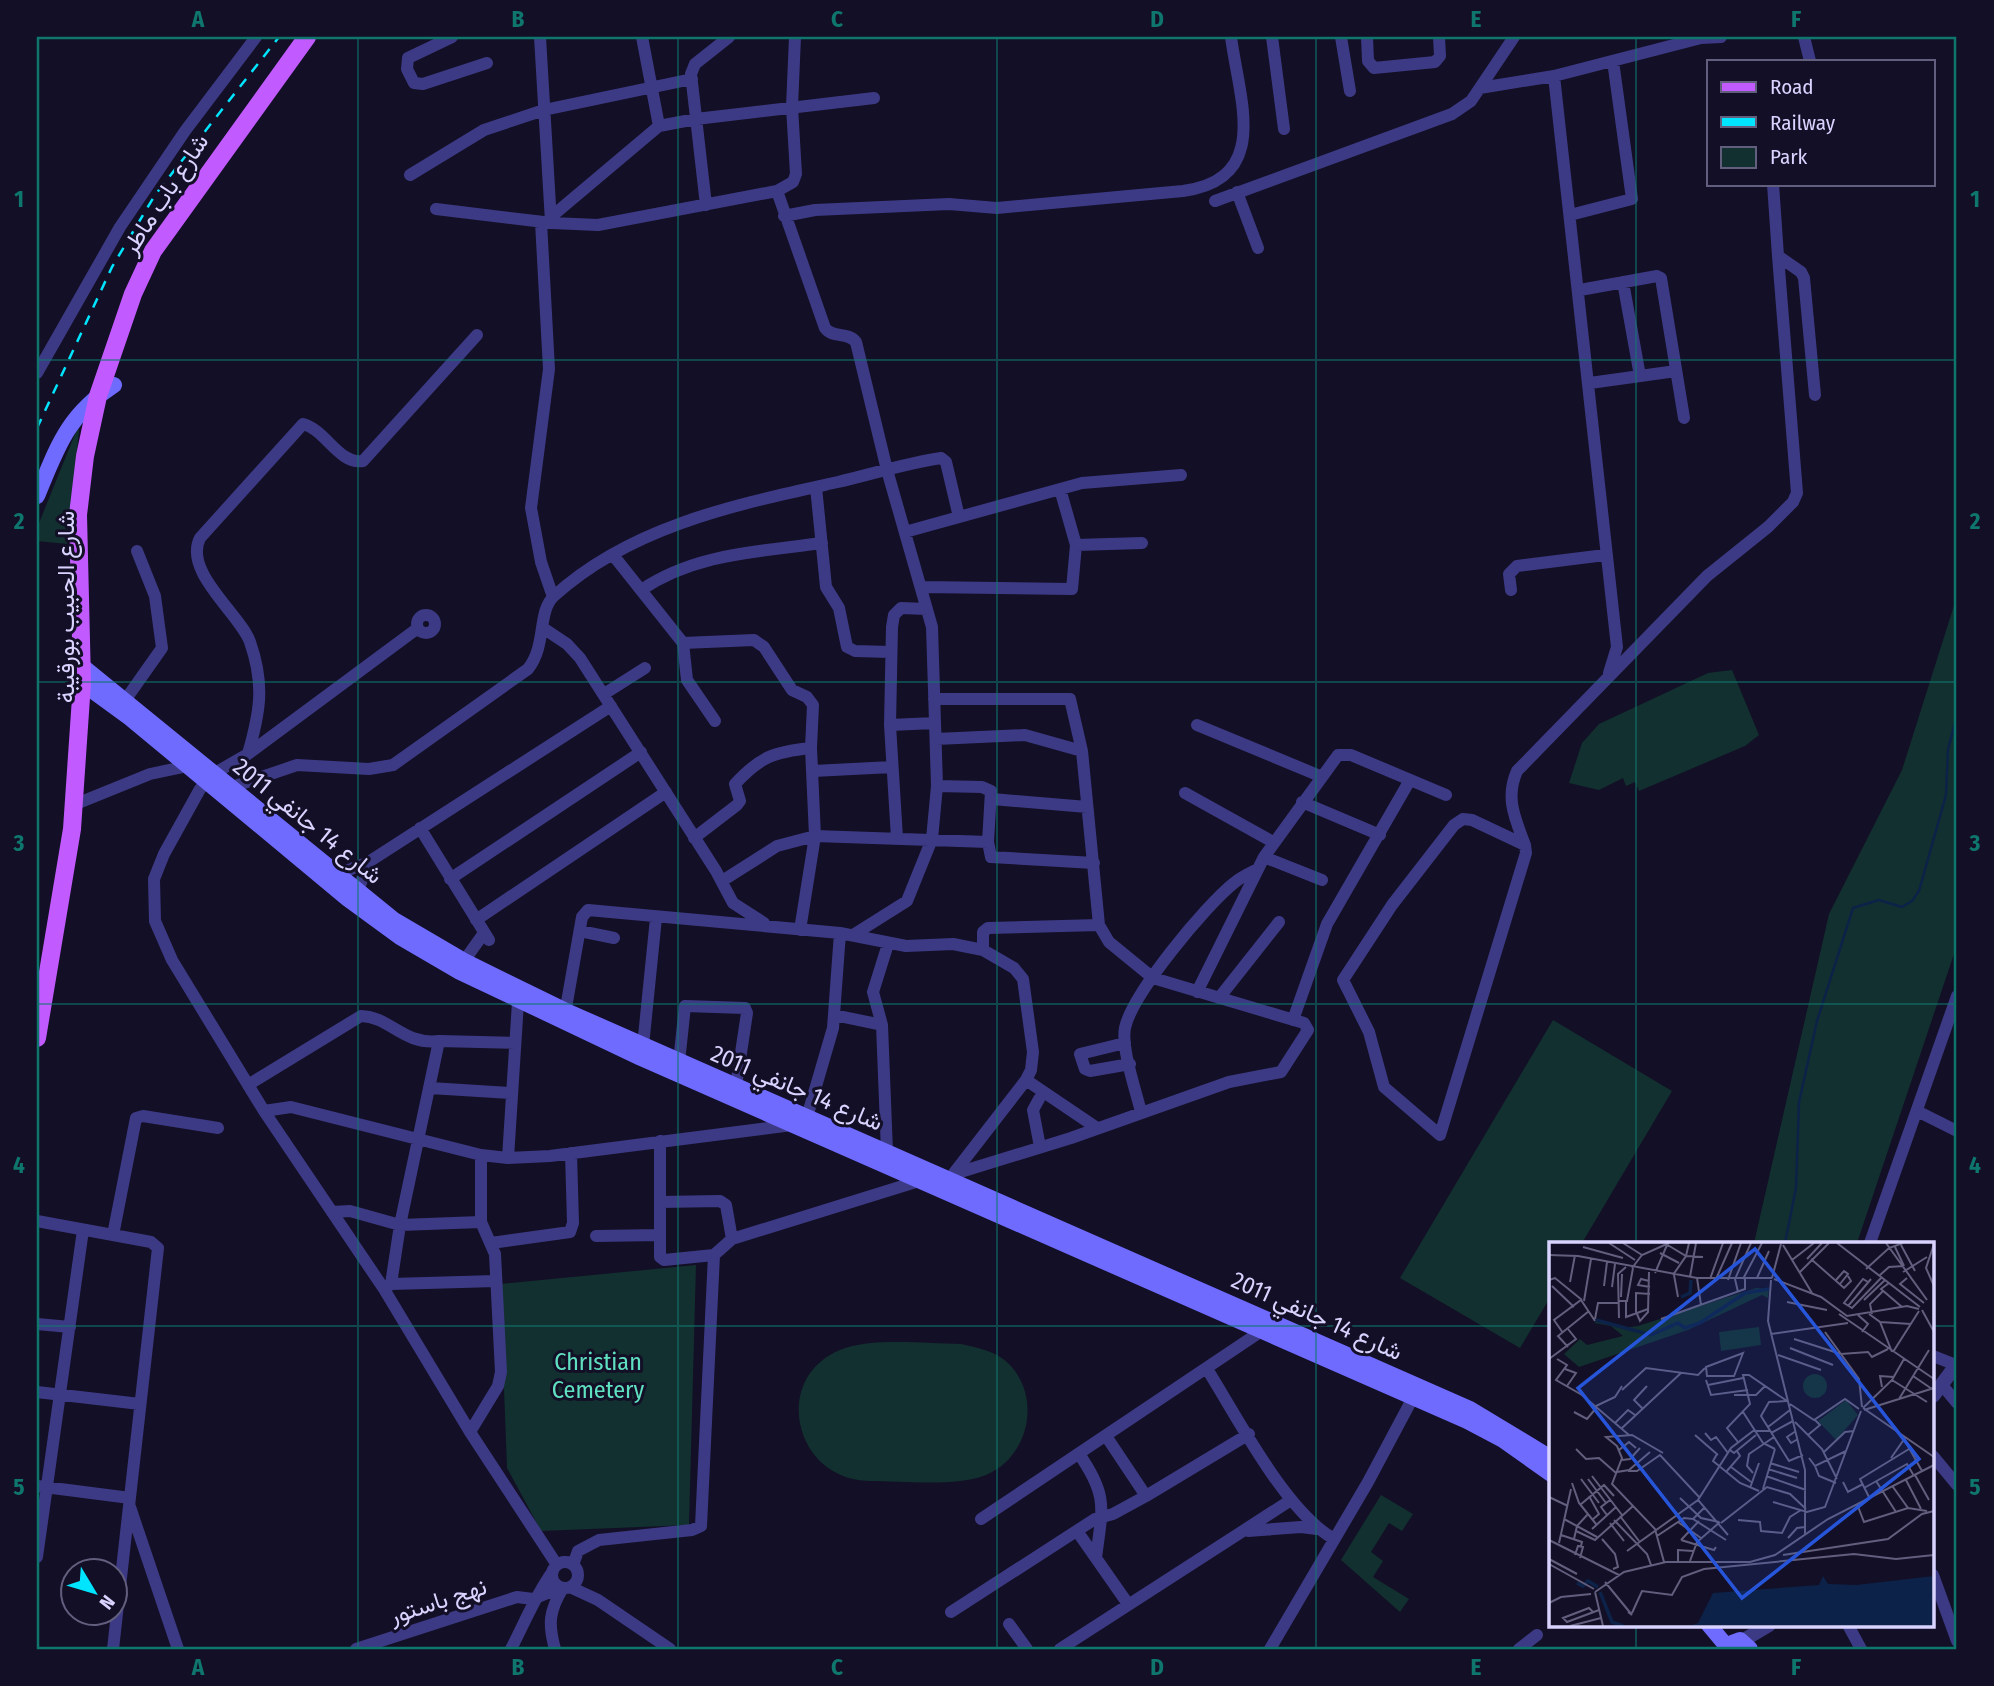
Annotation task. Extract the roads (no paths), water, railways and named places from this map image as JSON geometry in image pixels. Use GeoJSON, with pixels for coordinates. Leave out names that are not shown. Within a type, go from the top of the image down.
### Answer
{"type":"FeatureCollection","features":[{"type":"Feature","properties":{"kind":"main road","name":"شارع باب ماطر"},"geometry":{"type":"LineString","coordinates":[[98,396],[133,294],[153,251],[307,37]]}},
{"type":"Feature","properties":{"kind":"main road","name":"شارع باب ماطر"},"geometry":{"type":"LineString","coordinates":[[114,386],[149,285],[174,238],[321,37]]}},
{"type":"Feature","properties":{"kind":"main road"},"geometry":{"type":"LineString","coordinates":[[37,496],[67,428],[98,396],[114,386]]}},
{"type":"Feature","properties":{"kind":"main road","name":"شارع الحبيب بورقيبة"},"geometry":{"type":"LineString","coordinates":[[37,1038],[76,803],[88,756],[89,514],[100,433],[114,386]]}},
{"type":"Feature","properties":{"kind":"main road","name":"شارع الحبيب بورقيبة"},"geometry":{"type":"LineString","coordinates":[[87,678],[78,515],[85,456],[98,396]]}},
{"type":"Feature","properties":{"kind":"main road","name":"شارع 14 جانفي 2011"},"geometry":{"type":"LineString","coordinates":[[87,678],[126,699],[212,777]]}},
{"type":"Feature","properties":{"kind":"main road","name":"شارع 14 جانفي 2011"},"geometry":{"type":"LineString","coordinates":[[87,678],[212,777],[414,946],[518,1002],[643,1046],[736,1086],[802,1121]]}},
{"type":"Feature","properties":{"kind":"main road","name":"شارع 14 جانفي 2011"},"geometry":{"type":"LineString","coordinates":[[352,895],[564,1017],[884,1158],[948,1182],[1416,1392],[1503,1440],[1549,1473]]}},
{"type":"Feature","properties":{"kind":"main road","name":"شارع 14 جانفي 2011"},"geometry":{"type":"LineString","coordinates":[[884,1158],[919,1181],[948,1182],[1263,1331],[1511,1431],[1549,1457]]}},
{"type":"Feature","properties":{"kind":"main road"},"geometry":{"type":"LineString","coordinates":[[1710,1626],[1740,1646]]}},
{"type":"Feature","properties":{"kind":"main road"},"geometry":{"type":"LineString","coordinates":[[1725,1626],[1740,1646]]}},
{"type":"Feature","properties":{"kind":"street"},"geometry":{"type":"LineString","coordinates":[[37,373],[120,227],[185,131],[256,37]]}},
{"type":"Feature","properties":{"kind":"street"},"geometry":{"type":"LineString","coordinates":[[452,37],[438,39],[408,58],[407,69],[414,83],[423,84],[487,63]]}},
{"type":"Feature","properties":{"kind":"street"},"geometry":{"type":"LineString","coordinates":[[540,37],[548,220],[549,369],[531,508],[541,562],[553,597]]}},
{"type":"Feature","properties":{"kind":"street"},"geometry":{"type":"LineString","coordinates":[[642,37],[649,86],[659,126]]}},
{"type":"Feature","properties":{"kind":"street"},"geometry":{"type":"LineString","coordinates":[[706,205],[692,79],[695,64],[729,37]]}},
{"type":"Feature","properties":{"kind":"street"},"geometry":{"type":"LineString","coordinates":[[436,209],[548,220],[614,223],[778,191],[793,182],[796,174],[792,107],[795,37]]}},
{"type":"Feature","properties":{"kind":"street"},"geometry":{"type":"LineString","coordinates":[[784,216],[815,210],[949,204],[997,208],[1183,191],[1209,186],[1228,173],[1241,155],[1242,116],[1231,37]]}},
{"type":"Feature","properties":{"kind":"street"},"geometry":{"type":"LineString","coordinates":[[1272,37],[1284,129]]}},
{"type":"Feature","properties":{"kind":"street"},"geometry":{"type":"LineString","coordinates":[[1341,37],[1350,91]]}},
{"type":"Feature","properties":{"kind":"street"},"geometry":{"type":"LineString","coordinates":[[1367,37],[1368,61],[1374,68],[1435,62],[1440,56],[1439,37]]}},
{"type":"Feature","properties":{"kind":"street"},"geometry":{"type":"LineString","coordinates":[[1215,201],[1445,117],[1466,106],[1514,37]]}},
{"type":"Feature","properties":{"kind":"street"},"geometry":{"type":"LineString","coordinates":[[1480,88],[1554,76],[1701,37],[1721,37]]}},
{"type":"Feature","properties":{"kind":"street"},"geometry":{"type":"LineString","coordinates":[[1804,37],[1810,60]]}},
{"type":"Feature","properties":{"kind":"street"},"geometry":{"type":"LineString","coordinates":[[1570,215],[1628,203],[1633,197],[1613,61]]}},
{"type":"Feature","properties":{"kind":"street"},"geometry":{"type":"LineString","coordinates":[[1554,76],[1580,290],[1605,555],[1617,648],[1607,678]]}},
{"type":"Feature","properties":{"kind":"street"},"geometry":{"type":"LineString","coordinates":[[410,175],[474,134],[544,110],[692,79]]}},
{"type":"Feature","properties":{"kind":"street"},"geometry":{"type":"LineString","coordinates":[[548,220],[659,126],[696,119],[874,98]]}},
{"type":"Feature","properties":{"kind":"street"},"geometry":{"type":"LineString","coordinates":[[1525,845],[1472,820],[1459,821],[1392,905],[1344,977],[1344,986],[1358,1005],[1369,1032],[1384,1087],[1440,1135],[1522,869],[1525,845],[1511,804],[1511,785],[1517,771],[1707,576],[1768,527],[1793,502],[1797,493],[1773,186]]}},
{"type":"Feature","properties":{"kind":"street"},"geometry":{"type":"LineString","coordinates":[[778,191],[784,216],[825,328],[834,335],[849,336],[856,342],[887,470],[932,626],[937,786],[932,839],[907,901],[894,912],[847,934]]}},
{"type":"Feature","properties":{"kind":"street"},"geometry":{"type":"LineString","coordinates":[[1237,192],[1258,248]]}},
{"type":"Feature","properties":{"kind":"street"},"geometry":{"type":"LineString","coordinates":[[1778,256],[1801,272],[1804,278],[1815,395]]}},
{"type":"Feature","properties":{"kind":"street"},"geometry":{"type":"LineString","coordinates":[[1580,290],[1657,276],[1662,280],[1684,418]]}},
{"type":"Feature","properties":{"kind":"street"},"geometry":{"type":"LineString","coordinates":[[1623,282],[1640,376]]}},
{"type":"Feature","properties":{"kind":"street"},"geometry":{"type":"LineString","coordinates":[[248,754],[261,700],[255,662],[245,632],[210,586],[198,557],[200,538],[303,425],[313,428],[349,460],[363,461],[477,335]]}},
{"type":"Feature","properties":{"kind":"street"},"geometry":{"type":"LineString","coordinates":[[1590,383],[1675,370]]}},
{"type":"Feature","properties":{"kind":"street"},"geometry":{"type":"LineString","coordinates":[[76,803],[150,774],[212,777],[297,765],[369,769],[402,760],[528,669],[540,650],[544,615],[553,597],[613,555],[689,518],[944,458],[959,517]]}},
{"type":"Feature","properties":{"kind":"street"},"geometry":{"type":"LineString","coordinates":[[905,531],[1092,482],[1181,475]]}},
{"type":"Feature","properties":{"kind":"street"},"geometry":{"type":"LineString","coordinates":[[816,487],[827,587],[839,608],[847,647],[855,651],[890,652]]}},
{"type":"Feature","properties":{"kind":"street"},"geometry":{"type":"LineString","coordinates":[[922,587],[1069,590],[1075,583],[1076,545],[1060,489]]}},
{"type":"Feature","properties":{"kind":"street"},"geometry":{"type":"LineString","coordinates":[[641,590],[676,569],[705,559],[822,543]]}},
{"type":"Feature","properties":{"kind":"street"},"geometry":{"type":"LineString","coordinates":[[1076,545],[1142,543]]}},
{"type":"Feature","properties":{"kind":"street"},"geometry":{"type":"LineString","coordinates":[[126,699],[162,648],[155,596],[137,551]]}},
{"type":"Feature","properties":{"kind":"street"},"geometry":{"type":"LineString","coordinates":[[613,555],[683,643],[687,680],[715,722]]}},
{"type":"Feature","properties":{"kind":"street"},"geometry":{"type":"LineString","coordinates":[[1510,590],[1509,573],[1517,566],[1605,555]]}},
{"type":"Feature","properties":{"kind":"street"},"geometry":{"type":"LineString","coordinates":[[897,838],[890,725],[892,627],[897,610],[905,607],[928,609]]}},
{"type":"Feature","properties":{"kind":"street"},"geometry":{"type":"LineString","coordinates":[[418,628],[248,754],[212,777],[158,865],[152,893],[155,921],[172,960],[264,1111],[332,1212],[388,1287],[470,1432],[555,1568],[552,1579],[569,1581],[670,1649]]}},
{"type":"Feature","properties":{"kind":"street"},"geometry":{"type":"LineString","coordinates":[[543,628],[574,651],[641,752],[722,881],[728,895],[740,910],[774,928]]}},
{"type":"Feature","properties":{"kind":"street"},"geometry":{"type":"LineString","coordinates":[[683,643],[739,639],[759,642],[792,690],[811,700],[815,836],[800,930]]}},
{"type":"Feature","properties":{"kind":"street"},"geometry":{"type":"LineString","coordinates":[[336,881],[368,863],[607,700],[645,668]]}},
{"type":"Feature","properties":{"kind":"street"},"geometry":{"type":"LineString","coordinates":[[934,699],[1067,698],[1073,702],[1082,751],[1100,925],[1109,942],[1153,978],[1304,1023],[1308,1030],[1281,1072],[1229,1082],[1040,1147],[948,1182]]}},
{"type":"Feature","properties":{"kind":"street"},"geometry":{"type":"LineString","coordinates":[[890,725],[935,723]]}},
{"type":"Feature","properties":{"kind":"street"},"geometry":{"type":"LineString","coordinates":[[1197,725],[1320,776]]}},
{"type":"Feature","properties":{"kind":"street"},"geometry":{"type":"LineString","coordinates":[[936,739],[1025,735],[1082,751]]}},
{"type":"Feature","properties":{"kind":"street"},"geometry":{"type":"LineString","coordinates":[[694,838],[737,805],[740,801],[735,784],[763,758],[777,752],[811,748]]}},
{"type":"Feature","properties":{"kind":"street"},"geometry":{"type":"LineString","coordinates":[[450,879],[641,752]]}},
{"type":"Feature","properties":{"kind":"street"},"geometry":{"type":"LineString","coordinates":[[1197,992],[1264,857],[1331,761],[1344,754],[1446,794]]}},
{"type":"Feature","properties":{"kind":"street"},"geometry":{"type":"LineString","coordinates":[[813,771],[892,767]]}},
{"type":"Feature","properties":{"kind":"street"},"geometry":{"type":"LineString","coordinates":[[1293,1020],[1327,924],[1410,780]]}},
{"type":"Feature","properties":{"kind":"street"},"geometry":{"type":"LineString","coordinates":[[937,786],[988,788],[992,799],[989,854],[995,858],[1094,863]]}},
{"type":"Feature","properties":{"kind":"street"},"geometry":{"type":"LineString","coordinates":[[476,920],[666,792]]}},
{"type":"Feature","properties":{"kind":"street"},"geometry":{"type":"LineString","coordinates":[[1185,793],[1273,842]]}},
{"type":"Feature","properties":{"kind":"street"},"geometry":{"type":"LineString","coordinates":[[992,799],[1087,807]]}},
{"type":"Feature","properties":{"kind":"street"},"geometry":{"type":"LineString","coordinates":[[1302,802],[1380,835]]}},
{"type":"Feature","properties":{"kind":"street"},"geometry":{"type":"LineString","coordinates":[[420,828],[487,936],[464,961]]}},
{"type":"Feature","properties":{"kind":"street"},"geometry":{"type":"LineString","coordinates":[[722,881],[777,846],[815,836],[988,842]]}},
{"type":"Feature","properties":{"kind":"street"},"geometry":{"type":"LineString","coordinates":[[1264,857],[1322,880]]}},
{"type":"Feature","properties":{"kind":"street"},"geometry":{"type":"LineString","coordinates":[[352,895],[368,863]]}},
{"type":"Feature","properties":{"kind":"street"},"geometry":{"type":"LineString","coordinates":[[1141,1112],[1125,1043],[1128,1020],[1153,978],[1225,891],[1258,869]]}},
{"type":"Feature","properties":{"kind":"street"},"geometry":{"type":"LineString","coordinates":[[564,1017],[584,912],[588,910],[847,934],[888,944],[953,944],[983,950],[1014,968],[1023,979],[1033,1062],[1026,1080],[948,1182]]}},
{"type":"Feature","properties":{"kind":"street"},"geometry":{"type":"LineString","coordinates":[[643,1046],[656,918]]}},
{"type":"Feature","properties":{"kind":"street"},"geometry":{"type":"LineString","coordinates":[[1219,998],[1279,922]]}},
{"type":"Feature","properties":{"kind":"street"},"geometry":{"type":"LineString","coordinates":[[983,950],[983,932],[988,928],[1100,925]]}},
{"type":"Feature","properties":{"kind":"street"},"geometry":{"type":"LineString","coordinates":[[580,931],[614,938]]}},
{"type":"Feature","properties":{"kind":"street"},"geometry":{"type":"LineString","coordinates":[[264,1111],[291,1107],[419,1137],[481,1155],[508,1158],[571,1153],[802,1121],[827,1054],[847,934]]}},
{"type":"Feature","properties":{"kind":"street"},"geometry":{"type":"LineString","coordinates":[[884,1158],[882,1025],[873,992],[888,944]]}},
{"type":"Feature","properties":{"kind":"street"},"geometry":{"type":"LineString","coordinates":[[1870,1242],[1917,1111],[1952,1026],[1957,996]]}},
{"type":"Feature","properties":{"kind":"street"},"geometry":{"type":"LineString","coordinates":[[508,1158],[518,1002]]}},
{"type":"Feature","properties":{"kind":"street"},"geometry":{"type":"LineString","coordinates":[[679,1062],[685,1006],[745,1009],[747,1013],[736,1086]]}},
{"type":"Feature","properties":{"kind":"street"},"geometry":{"type":"LineString","coordinates":[[834,1015],[882,1025]]}},
{"type":"Feature","properties":{"kind":"street"},"geometry":{"type":"LineString","coordinates":[[248,1085],[361,1016],[378,1020],[418,1042],[514,1043]]}},
{"type":"Feature","properties":{"kind":"street"},"geometry":{"type":"LineString","coordinates":[[388,1287],[439,1041]]}},
{"type":"Feature","properties":{"kind":"street"},"geometry":{"type":"LineString","coordinates":[[1125,1043],[1080,1054],[1085,1069],[1090,1071],[1130,1063]]}},
{"type":"Feature","properties":{"kind":"street"},"geometry":{"type":"LineString","coordinates":[[1026,1080],[1097,1128]]}},
{"type":"Feature","properties":{"kind":"street"},"geometry":{"type":"LineString","coordinates":[[430,1088],[511,1093]]}},
{"type":"Feature","properties":{"kind":"street"},"geometry":{"type":"LineString","coordinates":[[1039,1099],[1033,1110],[1040,1147]]}},
{"type":"Feature","properties":{"kind":"street"},"geometry":{"type":"LineString","coordinates":[[1917,1111],[1957,1131]]}},
{"type":"Feature","properties":{"kind":"street"},"geometry":{"type":"LineString","coordinates":[[113,1235],[136,1118],[144,1116],[218,1128]]}},
{"type":"Feature","properties":{"kind":"street"},"geometry":{"type":"LineString","coordinates":[[660,1141],[662,1259],[714,1255],[732,1239],[919,1181]]}},
{"type":"Feature","properties":{"kind":"street"},"geometry":{"type":"LineString","coordinates":[[491,1243],[570,1232],[573,1223],[571,1153]]}},
{"type":"Feature","properties":{"kind":"street"},"geometry":{"type":"LineString","coordinates":[[470,1432],[500,1379],[495,1254],[481,1222],[481,1155]]}},
{"type":"Feature","properties":{"kind":"street"},"geometry":{"type":"LineString","coordinates":[[660,1202],[720,1201],[726,1205],[732,1239]]}},
{"type":"Feature","properties":{"kind":"street"},"geometry":{"type":"LineString","coordinates":[[332,1212],[350,1211],[400,1225],[481,1222]]}},
{"type":"Feature","properties":{"kind":"street"},"geometry":{"type":"LineString","coordinates":[[37,1222],[152,1242],[158,1248],[113,1649]]}},
{"type":"Feature","properties":{"kind":"street"},"geometry":{"type":"LineString","coordinates":[[37,1557],[42,1487],[62,1395],[83,1230]]}},
{"type":"Feature","properties":{"kind":"street"},"geometry":{"type":"LineString","coordinates":[[596,1236],[660,1235]]}},
{"type":"Feature","properties":{"kind":"street"},"geometry":{"type":"LineString","coordinates":[[555,1649],[549,1628],[550,1613],[569,1581],[578,1550],[598,1540],[692,1530],[701,1526],[714,1255]]}},
{"type":"Feature","properties":{"kind":"street"},"geometry":{"type":"LineString","coordinates":[[388,1287],[496,1281]]}},
{"type":"Feature","properties":{"kind":"street"},"geometry":{"type":"LineString","coordinates":[[37,1324],[69,1327]]}},
{"type":"Feature","properties":{"kind":"street"},"geometry":{"type":"LineString","coordinates":[[981,1520],[1263,1331]]}},
{"type":"Feature","properties":{"kind":"street"},"geometry":{"type":"LineString","coordinates":[[1934,1356],[1957,1365],[1937,1390],[1957,1403]]}},
{"type":"Feature","properties":{"kind":"street"},"geometry":{"type":"LineString","coordinates":[[1207,1369],[1291,1500],[1318,1530],[1334,1539]]}},
{"type":"Feature","properties":{"kind":"street"},"geometry":{"type":"LineString","coordinates":[[37,1392],[140,1405]]}},
{"type":"Feature","properties":{"kind":"street"},"geometry":{"type":"LineString","coordinates":[[1270,1649],[1416,1392]]}},
{"type":"Feature","properties":{"kind":"street"},"geometry":{"type":"LineString","coordinates":[[951,1612],[1101,1516],[1113,1514],[1146,1496],[1249,1434]]}},
{"type":"Feature","properties":{"kind":"street"},"geometry":{"type":"LineString","coordinates":[[1107,1436],[1146,1496]]}},
{"type":"Feature","properties":{"kind":"street"},"geometry":{"type":"LineString","coordinates":[[1079,1454],[1100,1490],[1101,1516],[1096,1558]]}},
{"type":"Feature","properties":{"kind":"street"},"geometry":{"type":"LineString","coordinates":[[1934,1456],[1957,1485]]}},
{"type":"Feature","properties":{"kind":"street"},"geometry":{"type":"LineString","coordinates":[[42,1487],[130,1502]]}},
{"type":"Feature","properties":{"kind":"street"},"geometry":{"type":"LineString","coordinates":[[1060,1649],[1291,1500]]}},
{"type":"Feature","properties":{"kind":"street"},"geometry":{"type":"LineString","coordinates":[[130,1502],[178,1649]]}},
{"type":"Feature","properties":{"kind":"street"},"geometry":{"type":"LineString","coordinates":[[1245,1532],[1280,1528],[1318,1530]]}},
{"type":"Feature","properties":{"kind":"street"},"geometry":{"type":"LineString","coordinates":[[1077,1531],[1128,1604]]}},
{"type":"Feature","properties":{"kind":"street"},"geometry":{"type":"LineString","coordinates":[[511,1649],[528,1617],[533,1599],[555,1568],[563,1562],[569,1581]]}},
{"type":"Feature","properties":{"kind":"street"},"geometry":{"type":"LineString","coordinates":[[1934,1580],[1954,1625],[1957,1641]]}},
{"type":"Feature","properties":{"kind":"street","name":"نهج باستور"},"geometry":{"type":"LineString","coordinates":[[356,1649],[517,1597],[533,1599],[569,1581]]}},
{"type":"Feature","properties":{"kind":"street"},"geometry":{"type":"LineString","coordinates":[[1009,1624],[1027,1649]]}},
{"type":"Feature","properties":{"kind":"street"},"geometry":{"type":"LineString","coordinates":[[1740,1646],[1768,1626]]}},
{"type":"Feature","properties":{"kind":"street"},"geometry":{"type":"LineString","coordinates":[[1849,1626],[1861,1649]]}},
{"type":"Feature","properties":{"kind":"street"},"geometry":{"type":"LineString","coordinates":[[1519,1649],[1537,1635]]}},
{"type":"Feature","properties":{"kind":"waterway"},"geometry":{"type":"LineString","coordinates":[[1785,1242],[1796,1188],[1799,1102],[1817,1021],[1853,908],[1879,900],[1902,907],[1912,901],[1919,891],[1946,795],[1948,749],[1957,716]]}},
{"type":"Feature","properties":{"kind":"railway"},"geometry":{"type":"LineString","coordinates":[[37,428],[112,267],[155,195],[279,37]]}},
{"type":"Feature","properties":{"kind":"park label","name":"Christian Cemetery"},"geometry":{"type":"Point","coordinates":[598,1376]}}]}
